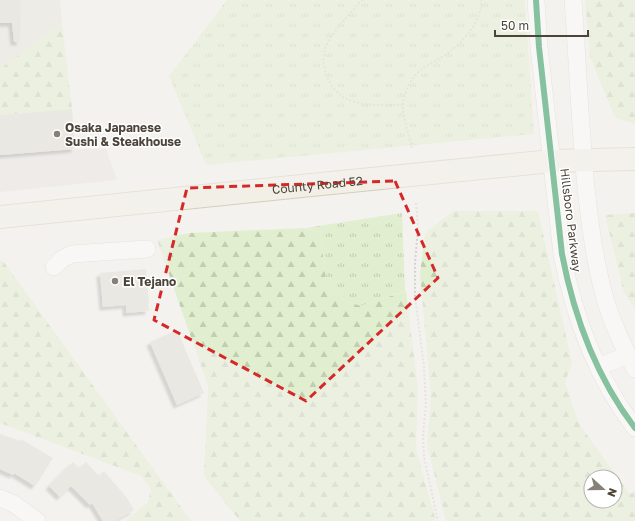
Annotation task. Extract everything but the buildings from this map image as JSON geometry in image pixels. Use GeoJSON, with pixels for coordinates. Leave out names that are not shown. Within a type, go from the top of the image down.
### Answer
{"type":"FeatureCollection","features":[{"type":"Feature","properties":{"kind":"main road","name":"County Road 52"},"geometry":{"type":"LineString","coordinates":[[0,217],[552,161],[635,159]]}},
{"type":"Feature","properties":{"kind":"street","name":"Hillsboro Parkway"},"geometry":{"type":"LineString","coordinates":[[536,0],[539,47],[562,254],[574,309],[583,335],[611,393],[635,428]]}},
{"type":"Feature","properties":{"kind":"street","name":"Hillsboro Parkway"},"geometry":{"type":"LineString","coordinates":[[573,0],[583,160],[591,234],[598,272],[607,304],[631,362],[598,367]]}},
{"type":"Feature","properties":{"kind":"street"},"geometry":{"type":"LineString","coordinates":[[54,267],[62,259],[72,254],[147,250]]}},
{"type":"Feature","properties":{"kind":"street"},"geometry":{"type":"LineString","coordinates":[[0,498],[14,504],[37,521]]}},
{"type":"Feature","properties":{"kind":"path"},"geometry":{"type":"LineString","coordinates":[[363,0],[334,33],[327,44],[324,52],[324,62],[329,83],[347,100],[359,104],[402,105]]}},
{"type":"Feature","properties":{"kind":"path"},"geometry":{"type":"LineString","coordinates":[[412,148],[402,105],[413,78],[427,66],[446,54],[467,35],[478,16],[481,6],[480,0]]}},
{"type":"Feature","properties":{"kind":"path"},"geometry":{"type":"LineString","coordinates":[[416,203],[418,227],[415,263],[415,296],[424,367],[426,405],[423,434],[424,457],[438,521]]}},
{"type":"Feature","properties":{"kind":"highlighted area"},"geometry":{"type":"Polygon","coordinates":[[[395,181],[438,278],[306,401],[154,320],[187,188],[395,181]]]}},
{"type":"Feature","properties":{"kind":"shaded area"},"geometry":{"type":"Polygon","coordinates":[[[0,0],[60,0],[62,23],[0,69],[0,0]]]}},
{"type":"Feature","properties":{"kind":"shaded area"},"geometry":{"type":"Polygon","coordinates":[[[75,149],[106,149],[117,180],[0,192],[0,155],[75,149]]]}},
{"type":"Feature","properties":{"kind":"green space"},"geometry":{"type":"Polygon","coordinates":[[[227,0],[525,0],[534,134],[206,165],[169,76],[227,0]]]}},
{"type":"Feature","properties":{"kind":"green space"},"geometry":{"type":"Polygon","coordinates":[[[585,0],[635,0],[635,124],[615,118],[590,57],[585,0]]]}},
{"type":"Feature","properties":{"kind":"green space"},"geometry":{"type":"Polygon","coordinates":[[[62,23],[72,109],[0,115],[0,69],[62,23]]]}},
{"type":"Feature","properties":{"kind":"green space"},"geometry":{"type":"Polygon","coordinates":[[[453,211],[538,211],[572,363],[565,382],[579,424],[612,469],[583,469],[583,509],[623,509],[623,484],[630,494],[635,491],[635,521],[446,521],[427,445],[431,396],[420,274],[425,233],[453,211]]]}},
{"type":"Feature","properties":{"kind":"green space"},"geometry":{"type":"Polygon","coordinates":[[[402,213],[405,291],[361,306],[342,300],[326,281],[320,232],[306,228],[402,213]]]}},
{"type":"Feature","properties":{"kind":"green space"},"geometry":{"type":"Polygon","coordinates":[[[635,213],[635,309],[624,293],[605,215],[635,213]]]}},
{"type":"Feature","properties":{"kind":"green space"},"geometry":{"type":"Polygon","coordinates":[[[305,228],[320,232],[326,281],[342,300],[361,306],[406,291],[418,389],[416,449],[436,521],[240,521],[204,476],[208,386],[157,240],[189,233],[305,228]]]}},
{"type":"Feature","properties":{"kind":"green space"},"geometry":{"type":"Polygon","coordinates":[[[0,261],[3,261],[191,521],[125,521],[148,502],[151,489],[141,476],[0,423],[0,261]]]}},
{"type":"Feature","properties":{"kind":"cycle path"},"geometry":{"type":"LineString","coordinates":[[536,0],[539,47],[562,254],[567,277],[573,301],[588,346],[609,388],[635,428]]}},
{"type":"Feature","properties":{"kind":"place","name":"Osaka Japanese Sushi & Steakhouse"},"geometry":{"type":"Point","coordinates":[57,134]}},
{"type":"Feature","properties":{"kind":"place","name":"El Tejano"},"geometry":{"type":"Point","coordinates":[115,281]}}]}
